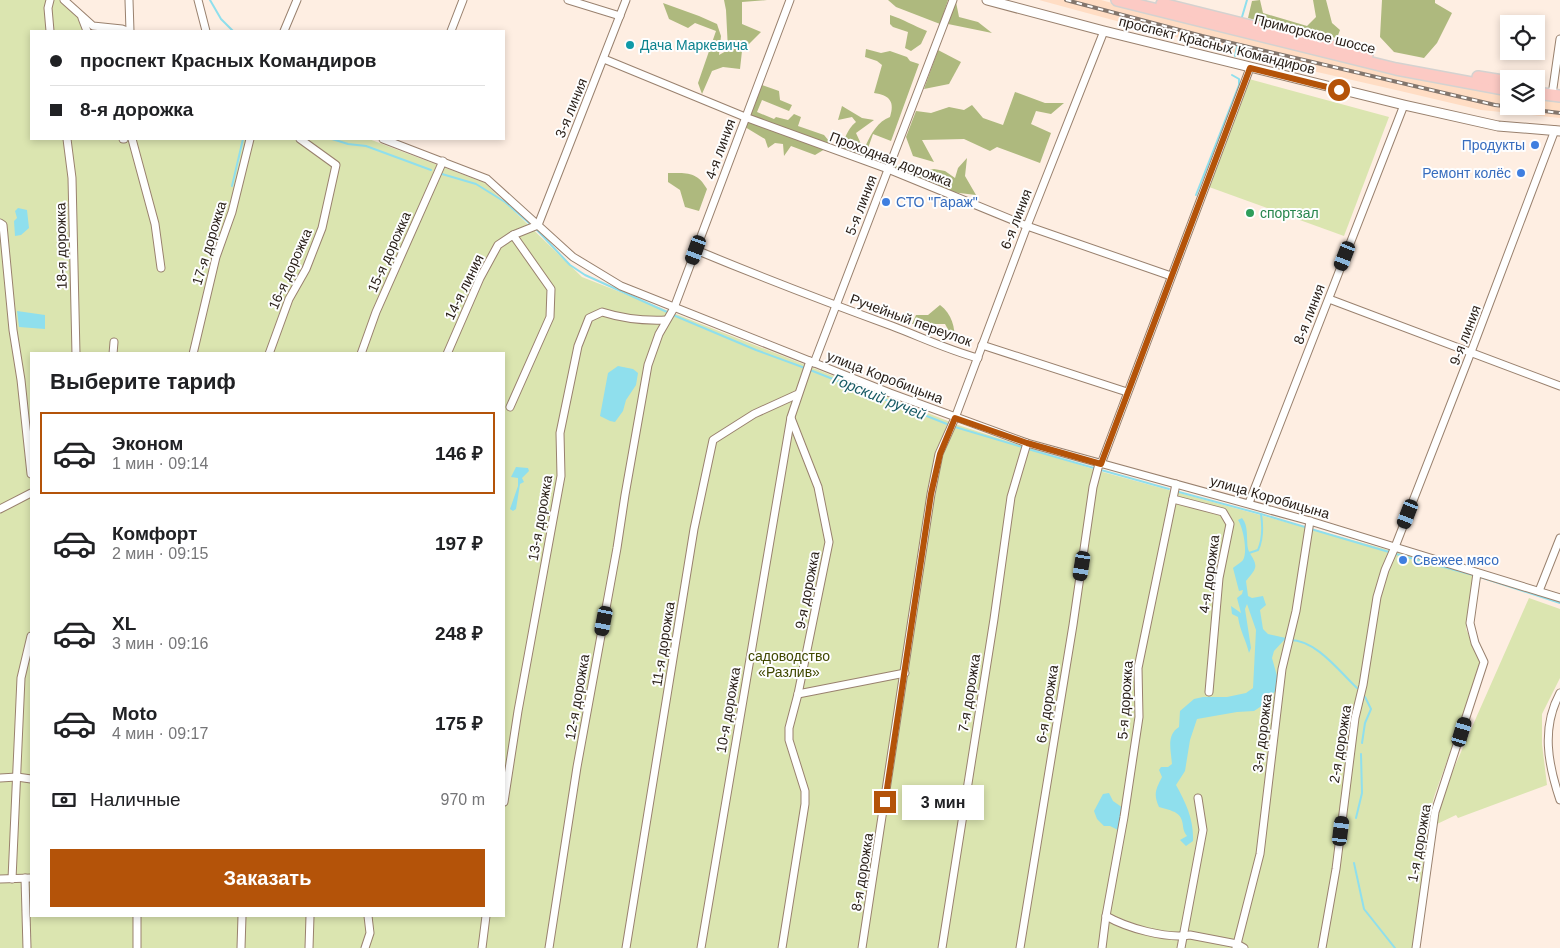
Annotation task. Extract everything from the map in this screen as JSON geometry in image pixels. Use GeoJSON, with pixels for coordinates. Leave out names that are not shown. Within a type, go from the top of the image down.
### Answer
{"type":"FeatureCollection","features":[{"type":"Feature","properties":{"kind":"highway","name":"Приморское шоссе"},"geometry":{"type":"LineString","coordinates":[[1117,0],[1396,70],[1500,88]]}},
{"type":"Feature","properties":{"kind":"highway","name":"Приморское шоссе"},"geometry":{"type":"LineString","coordinates":[[1146,0],[1397,62],[1500,80]]}},
{"type":"Feature","properties":{"kind":"highway"},"geometry":{"type":"LineString","coordinates":[[1545,88],[1558,91]]}},
{"type":"Feature","properties":{"kind":"highway"},"geometry":{"type":"LineString","coordinates":[[1545,92],[1558,91]]}},
{"type":"Feature","properties":{"kind":"street"},"geometry":{"type":"LineString","coordinates":[[50,0],[48,8],[50,30]]}},
{"type":"Feature","properties":{"kind":"street"},"geometry":{"type":"LineString","coordinates":[[64,0],[75,8],[82,18],[87,30]]}},
{"type":"Feature","properties":{"kind":"street"},"geometry":{"type":"LineString","coordinates":[[129,0],[129,30]]}},
{"type":"Feature","properties":{"kind":"street"},"geometry":{"type":"LineString","coordinates":[[198,0],[206,30]]}},
{"type":"Feature","properties":{"kind":"street"},"geometry":{"type":"LineString","coordinates":[[284,30],[297,0]]}},
{"type":"Feature","properties":{"kind":"street"},"geometry":{"type":"LineString","coordinates":[[452,30],[463,0]]}},
{"type":"Feature","properties":{"kind":"street"},"geometry":{"type":"LineString","coordinates":[[568,0],[620,16]]}},
{"type":"Feature","properties":{"kind":"street","name":"3-я линия"},"geometry":{"type":"LineString","coordinates":[[538,225],[626,0]]}},
{"type":"Feature","properties":{"kind":"street","name":"4-я линия"},"geometry":{"type":"LineString","coordinates":[[674,308],[790,0]]}},
{"type":"Feature","properties":{"kind":"street","name":"5-я линия"},"geometry":{"type":"LineString","coordinates":[[812,362],[836,305],[953,0]]}},
{"type":"Feature","properties":{"kind":"street","name":"проспект Красных Командиров"},"geometry":{"type":"LineString","coordinates":[[987,0],[1250,68],[1404,105],[1498,126],[1557,130]]}},
{"type":"Feature","properties":{"kind":"street"},"geometry":{"type":"LineString","coordinates":[[82,18],[93,26],[126,30]]}},
{"type":"Feature","properties":{"kind":"street","name":"6-я линия"},"geometry":{"type":"LineString","coordinates":[[955,418],[1026,226],[1104,31]]}},
{"type":"Feature","properties":{"kind":"street"},"geometry":{"type":"LineString","coordinates":[[1558,91],[1560,39]]}},
{"type":"Feature","properties":{"kind":"street","name":"Проходная дорожка"},"geometry":{"type":"LineString","coordinates":[[604,59],[745,117],[888,169],[1026,226],[1171,276]]}},
{"type":"Feature","properties":{"kind":"street","name":"6-я дорожка"},"geometry":{"type":"LineString","coordinates":[[1020,948],[1073,625],[1093,487],[1100,464],[1250,68]]}},
{"type":"Feature","properties":{"kind":"street","name":"8-я линия"},"geometry":{"type":"LineString","coordinates":[[1249,504],[1404,105]]}},
{"type":"Feature","properties":{"kind":"street","name":"9-я линия"},"geometry":{"type":"LineString","coordinates":[[1395,547],[1557,130]]}},
{"type":"Feature","properties":{"kind":"street","name":"18-я дорожка"},"geometry":{"type":"LineString","coordinates":[[67,140],[72,178],[76,352]]}},
{"type":"Feature","properties":{"kind":"street"},"geometry":{"type":"LineString","coordinates":[[132,140],[155,224],[161,268]]}},
{"type":"Feature","properties":{"kind":"street","name":"17-я дорожка"},"geometry":{"type":"LineString","coordinates":[[193,352],[216,257],[232,212],[250,140]]}},
{"type":"Feature","properties":{"kind":"street","name":"16-я дорожка"},"geometry":{"type":"LineString","coordinates":[[270,352],[289,299],[306,269],[322,228],[336,165],[301,140]]}},
{"type":"Feature","properties":{"kind":"street","name":"улица Коробицына"},"geometry":{"type":"LineString","coordinates":[[387,140],[487,179],[573,256],[621,286],[955,418],[1027,443],[1310,521],[1560,598]]}},
{"type":"Feature","properties":{"kind":"street"},"geometry":{"type":"LineString","coordinates":[[409,148],[412,140]]}},
{"type":"Feature","properties":{"kind":"street","name":"15-я дорожка"},"geometry":{"type":"LineString","coordinates":[[362,352],[376,312],[443,161]]}},
{"type":"Feature","properties":{"kind":"street"},"geometry":{"type":"LineString","coordinates":[[0,223],[3,225],[13,330],[21,380],[30,465]]}},
{"type":"Feature","properties":{"kind":"street","name":"14-я линия"},"geometry":{"type":"LineString","coordinates":[[448,352],[480,278],[498,246],[513,235],[538,225]]}},
{"type":"Feature","properties":{"kind":"street"},"geometry":{"type":"LineString","coordinates":[[510,407],[550,317],[551,289],[513,235]]}},
{"type":"Feature","properties":{"kind":"street","name":"Ручейный переулок"},"geometry":{"type":"LineString","coordinates":[[696,250],[900,329],[954,352],[978,358]]}},
{"type":"Feature","properties":{"kind":"street"},"geometry":{"type":"LineString","coordinates":[[1328,299],[1560,386]]}},
{"type":"Feature","properties":{"kind":"street","name":"12-я дорожка"},"geometry":{"type":"LineString","coordinates":[[549,948],[577,767],[648,365],[659,334],[674,308]]}},
{"type":"Feature","properties":{"kind":"street","name":"13-я дорожка"},"geometry":{"type":"LineString","coordinates":[[505,796],[518,711],[561,476],[560,433],[578,346],[590,318],[602,312],[622,318],[645,321],[666,320]]}},
{"type":"Feature","properties":{"kind":"street"},"geometry":{"type":"LineString","coordinates":[[113,352],[114,342]]}},
{"type":"Feature","properties":{"kind":"street"},"geometry":{"type":"LineString","coordinates":[[982,345],[1127,392]]}},
{"type":"Feature","properties":{"kind":"street","name":"10-я дорожка"},"geometry":{"type":"LineString","coordinates":[[701,948],[791,417],[798,394],[812,362]]}},
{"type":"Feature","properties":{"kind":"street","name":"11-я дорожка"},"geometry":{"type":"LineString","coordinates":[[626,948],[694,529],[714,440],[754,414],[798,394]]}},
{"type":"Feature","properties":{"kind":"street","name":"9-я дорожка"},"geometry":{"type":"LineString","coordinates":[[782,948],[805,804],[804,791],[789,740],[790,728],[829,542],[818,487],[791,417]]}},
{"type":"Feature","properties":{"kind":"street","name":"8-я дорожка"},"geometry":{"type":"LineString","coordinates":[[862,948],[931,494],[940,454],[955,418]]}},
{"type":"Feature","properties":{"kind":"street","name":"7-я дорожка"},"geometry":{"type":"LineString","coordinates":[[942,948],[994,619],[1011,497],[1027,443]]}},
{"type":"Feature","properties":{"kind":"street","name":"5-я дорожка"},"geometry":{"type":"LineString","coordinates":[[1102,948],[1139,717],[1138,668],[1176,484]]}},
{"type":"Feature","properties":{"kind":"street"},"geometry":{"type":"LineString","coordinates":[[0,509],[30,494]]}},
{"type":"Feature","properties":{"kind":"street","name":"4-я дорожка"},"geometry":{"type":"LineString","coordinates":[[1173,499],[1223,512],[1230,524],[1218,578],[1209,692]]}},
{"type":"Feature","properties":{"kind":"street","name":"3-я дорожка"},"geometry":{"type":"LineString","coordinates":[[1236,946],[1260,854],[1282,669],[1296,611],[1310,521]]}},
{"type":"Feature","properties":{"kind":"street"},"geometry":{"type":"LineString","coordinates":[[1539,591],[1560,538]]}},
{"type":"Feature","properties":{"kind":"street","name":"2-я дорожка"},"geometry":{"type":"LineString","coordinates":[[1322,948],[1336,869],[1355,718],[1363,685],[1377,597],[1385,570],[1395,547]]}},
{"type":"Feature","properties":{"kind":"street","name":"1-я дорожка"},"geometry":{"type":"LineString","coordinates":[[1416,948],[1423,889],[1436,812],[1484,662],[1475,643],[1470,623],[1477,573]]}},
{"type":"Feature","properties":{"kind":"street"},"geometry":{"type":"LineString","coordinates":[[12,879],[21,678],[30,640]]}},
{"type":"Feature","properties":{"kind":"street"},"geometry":{"type":"LineString","coordinates":[[798,694],[905,673]]}},
{"type":"Feature","properties":{"kind":"street"},"geometry":{"type":"LineString","coordinates":[[1560,693],[1549,726],[1548,753],[1560,800]]}},
{"type":"Feature","properties":{"kind":"street"},"geometry":{"type":"LineString","coordinates":[[0,778],[30,779]]}},
{"type":"Feature","properties":{"kind":"street"},"geometry":{"type":"LineString","coordinates":[[1181,948],[1202,830],[1198,798]]}},
{"type":"Feature","properties":{"kind":"street"},"geometry":{"type":"LineString","coordinates":[[0,879],[28,878],[27,948]]}},
{"type":"Feature","properties":{"kind":"street"},"geometry":{"type":"LineString","coordinates":[[1106,916],[1118,923],[1150,932],[1183,936],[1190,935],[1244,948]]}},
{"type":"Feature","properties":{"kind":"street"},"geometry":{"type":"LineString","coordinates":[[137,917],[137,948]]}},
{"type":"Feature","properties":{"kind":"street"},"geometry":{"type":"LineString","coordinates":[[241,948],[242,917]]}},
{"type":"Feature","properties":{"kind":"street"},"geometry":{"type":"LineString","coordinates":[[309,948],[310,917]]}},
{"type":"Feature","properties":{"kind":"street"},"geometry":{"type":"LineString","coordinates":[[365,948],[370,933],[368,917]]}},
{"type":"Feature","properties":{"kind":"street"},"geometry":{"type":"LineString","coordinates":[[482,948],[486,917]]}},
{"type":"Feature","properties":{"kind":"shaded area"},"geometry":{"type":"Polygon","coordinates":[[[1039,0],[1101,0],[1182,22],[1500,92],[1500,112],[1481,110],[1242,55],[1039,0]]]}},
{"type":"Feature","properties":{"kind":"shaded area"},"geometry":{"type":"Polygon","coordinates":[[[1545,99],[1560,100],[1560,118],[1530,115],[1545,115],[1545,99]]]}},
{"type":"Feature","properties":{"kind":"green space","name":"садоводство «Разлив»"},"geometry":{"type":"Polygon","coordinates":[[[0,0],[66,0],[85,15],[95,30],[30,30],[30,140],[372,140],[485,183],[582,277],[958,425],[1099,471],[1473,573],[1466,629],[1482,664],[1430,813],[1413,948],[0,948],[0,0]]]}},
{"type":"Feature","properties":{"kind":"green space"},"geometry":{"type":"Polygon","coordinates":[[[724,0],[767,0],[742,2],[742,24],[761,32],[742,51],[740,69],[723,67],[712,71],[702,94],[698,83],[716,31],[695,23],[688,28],[669,19],[663,3],[717,24],[721,36],[719,55],[728,50],[724,0]]]}},
{"type":"Feature","properties":{"kind":"green space"},"geometry":{"type":"Polygon","coordinates":[[[888,0],[948,0],[940,24],[896,7],[888,0]]]}},
{"type":"Feature","properties":{"kind":"green space"},"geometry":{"type":"Polygon","coordinates":[[[1260,0],[1263,13],[1307,26],[1316,17],[1313,0],[1326,0],[1332,23],[1340,30],[1337,38],[1297,31],[1248,18],[1252,1],[1260,0]]]}},
{"type":"Feature","properties":{"kind":"green space"},"geometry":{"type":"Polygon","coordinates":[[[1382,0],[1435,0],[1435,3],[1452,13],[1437,43],[1424,58],[1394,52],[1380,37],[1382,0]]]}},
{"type":"Feature","properties":{"kind":"green space"},"geometry":{"type":"Polygon","coordinates":[[[956,2],[959,17],[978,22],[992,33],[948,24],[956,2]]]}},
{"type":"Feature","properties":{"kind":"green space"},"geometry":{"type":"Polygon","coordinates":[[[890,15],[927,31],[921,44],[911,51],[905,48],[908,32],[893,27],[890,24],[890,15]]]}},
{"type":"Feature","properties":{"kind":"green space"},"geometry":{"type":"Polygon","coordinates":[[[866,49],[881,53],[890,51],[919,64],[891,141],[873,134],[867,151],[882,157],[878,164],[839,149],[848,131],[856,122],[852,117],[838,120],[842,106],[862,118],[874,120],[856,133],[861,144],[866,145],[878,125],[890,117],[892,107],[890,100],[884,95],[874,93],[882,65],[865,57],[866,49]]]}},
{"type":"Feature","properties":{"kind":"green space"},"geometry":{"type":"Polygon","coordinates":[[[938,50],[961,62],[949,84],[924,89],[938,50]]]}},
{"type":"Feature","properties":{"kind":"green space"},"geometry":{"type":"Polygon","coordinates":[[[1249,79],[1389,117],[1344,236],[1209,187],[1249,79]]]}},
{"type":"Feature","properties":{"kind":"green space"},"geometry":{"type":"Polygon","coordinates":[[[762,85],[779,91],[780,100],[792,105],[789,111],[762,100],[757,112],[774,119],[776,117],[788,120],[794,114],[801,117],[798,126],[824,135],[829,141],[828,145],[750,117],[762,85]]]}},
{"type":"Feature","properties":{"kind":"green space"},"geometry":{"type":"Polygon","coordinates":[[[1015,92],[1045,103],[1064,103],[1051,114],[1036,111],[1031,124],[1051,133],[1040,163],[997,147],[990,151],[964,139],[922,140],[934,162],[913,156],[906,137],[916,111],[931,113],[949,107],[964,110],[972,105],[983,118],[1003,125],[1015,92]]]}},
{"type":"Feature","properties":{"kind":"green space"},"geometry":{"type":"Polygon","coordinates":[[[748,121],[825,149],[815,155],[791,146],[784,156],[783,144],[775,143],[768,148],[765,139],[745,127],[748,121]]]}},
{"type":"Feature","properties":{"kind":"green space"},"geometry":{"type":"Polygon","coordinates":[[[967,158],[965,176],[976,195],[951,192],[894,169],[895,165],[904,170],[919,172],[934,169],[945,171],[955,178],[958,168],[967,158]]]}},
{"type":"Feature","properties":{"kind":"green space"},"geometry":{"type":"Polygon","coordinates":[[[668,173],[690,174],[703,183],[707,189],[699,211],[685,207],[680,190],[668,182],[668,173]]]}},
{"type":"Feature","properties":{"kind":"green space"},"geometry":{"type":"Polygon","coordinates":[[[940,305],[952,321],[955,342],[945,324],[912,324],[916,315],[928,315],[940,305]]]}},
{"type":"Feature","properties":{"kind":"green space"},"geometry":{"type":"Polygon","coordinates":[[[1529,598],[1560,609],[1560,678],[1542,714],[1542,744],[1547,785],[1458,818],[1456,815],[1437,824],[1442,795],[1529,598]]]}},
{"type":"Feature","properties":{"kind":"water"},"geometry":{"type":"Polygon","coordinates":[[[18,208],[27,210],[29,228],[21,235],[15,236],[14,221],[17,218],[15,211],[18,208]]]}},
{"type":"Feature","properties":{"kind":"water"},"geometry":{"type":"Polygon","coordinates":[[[17,311],[45,315],[45,329],[19,327],[17,311]]]}},
{"type":"Feature","properties":{"kind":"water"},"geometry":{"type":"Polygon","coordinates":[[[618,366],[633,369],[638,373],[636,385],[626,400],[623,411],[615,422],[600,416],[608,373],[618,366]]]}},
{"type":"Feature","properties":{"kind":"water"},"geometry":{"type":"Polygon","coordinates":[[[516,467],[528,468],[529,471],[522,478],[524,482],[520,484],[516,509],[513,511],[510,509],[518,486],[518,478],[511,477],[516,467]]]}},
{"type":"Feature","properties":{"kind":"water"},"geometry":{"type":"Polygon","coordinates":[[[1242,518],[1246,529],[1248,549],[1255,566],[1254,571],[1246,581],[1248,596],[1252,598],[1263,596],[1266,605],[1260,610],[1263,629],[1268,634],[1286,638],[1274,651],[1272,658],[1278,688],[1263,705],[1254,711],[1197,719],[1190,740],[1185,771],[1176,785],[1191,819],[1193,841],[1186,846],[1180,840],[1187,836],[1181,818],[1173,811],[1159,807],[1156,795],[1162,777],[1159,770],[1161,767],[1168,767],[1172,764],[1171,739],[1172,734],[1179,727],[1180,711],[1194,699],[1227,697],[1246,693],[1253,688],[1256,630],[1247,604],[1245,609],[1251,648],[1249,653],[1238,617],[1232,614],[1231,606],[1241,613],[1237,598],[1242,594],[1243,590],[1239,591],[1233,568],[1242,561],[1245,551],[1242,528],[1238,520],[1242,518]]]}},
{"type":"Feature","properties":{"kind":"water"},"geometry":{"type":"Polygon","coordinates":[[[1109,793],[1113,801],[1123,808],[1118,830],[1110,826],[1104,826],[1097,819],[1094,811],[1103,794],[1109,793]]]}},
{"type":"Feature","properties":{"kind":"waterway","name":"Горский ручей"},"geometry":{"type":"LineString","coordinates":[[210,0],[221,19],[232,30]]}},
{"type":"Feature","properties":{"kind":"waterway"},"geometry":{"type":"LineString","coordinates":[[1242,17],[1247,0]]}},
{"type":"Feature","properties":{"kind":"waterway"},"geometry":{"type":"LineString","coordinates":[[1235,56],[1237,47]]}},
{"type":"Feature","properties":{"kind":"waterway"},"geometry":{"type":"LineString","coordinates":[[1196,195],[1239,85],[1239,79],[1232,75]]}},
{"type":"Feature","properties":{"kind":"waterway"},"geometry":{"type":"LineString","coordinates":[[232,186],[243,140]]}},
{"type":"Feature","properties":{"kind":"waterway","name":"Горский ручей"},"geometry":{"type":"LineString","coordinates":[[335,140],[366,146],[431,170]]}},
{"type":"Feature","properties":{"kind":"waterway","name":"Горский ручей"},"geometry":{"type":"LineString","coordinates":[[442,174],[476,184],[505,202],[529,223]]}},
{"type":"Feature","properties":{"kind":"waterway","name":"Горский ручей"},"geometry":{"type":"LineString","coordinates":[[536,229],[570,265],[585,275],[667,312]]}},
{"type":"Feature","properties":{"kind":"waterway","name":"Горский ручей"},"geometry":{"type":"LineString","coordinates":[[673,315],[756,350],[805,368]]}},
{"type":"Feature","properties":{"kind":"waterway","name":"Горский ручей"},"geometry":{"type":"LineString","coordinates":[[810,370],[947,424]]}},
{"type":"Feature","properties":{"kind":"waterway","name":"Горский ручей"},"geometry":{"type":"LineString","coordinates":[[955,427],[1022,447]]}},
{"type":"Feature","properties":{"kind":"waterway","name":"Горский ручей"},"geometry":{"type":"LineString","coordinates":[[1028,449],[1094,468]]}},
{"type":"Feature","properties":{"kind":"waterway","name":"Горский ручей"},"geometry":{"type":"LineString","coordinates":[[1101,470],[1169,489]]}},
{"type":"Feature","properties":{"kind":"waterway","name":"Горский ручей"},"geometry":{"type":"LineString","coordinates":[[1179,492],[1261,514],[1262,533],[1260,546],[1258,550],[1249,553]]}},
{"type":"Feature","properties":{"kind":"waterway"},"geometry":{"type":"LineString","coordinates":[[1261,514],[1305,527]]}},
{"type":"Feature","properties":{"kind":"waterway"},"geometry":{"type":"LineString","coordinates":[[1311,529],[1389,552]]}},
{"type":"Feature","properties":{"kind":"waterway"},"geometry":{"type":"LineString","coordinates":[[1396,554],[1473,575]]}},
{"type":"Feature","properties":{"kind":"waterway"},"geometry":{"type":"LineString","coordinates":[[1480,577],[1560,603]]}},
{"type":"Feature","properties":{"kind":"waterway","name":"Горский ручей"},"geometry":{"type":"LineString","coordinates":[[1290,640],[1300,641],[1318,651],[1335,665],[1357,688]]}},
{"type":"Feature","properties":{"kind":"waterway","name":"Горский ручей"},"geometry":{"type":"LineString","coordinates":[[1362,743],[1365,723],[1371,709],[1365,697]]}},
{"type":"Feature","properties":{"kind":"waterway","name":"Горский ручей"},"geometry":{"type":"LineString","coordinates":[[1356,818],[1362,793],[1361,754]]}},
{"type":"Feature","properties":{"kind":"waterway","name":"Горский ручей"},"geometry":{"type":"LineString","coordinates":[[1354,863],[1364,909],[1395,948]]}},
{"type":"Feature","properties":{"kind":"railway"},"geometry":{"type":"LineString","coordinates":[[1066,0],[1202,36],[1495,105],[1560,113]]}},
{"type":"Feature","properties":{"kind":"place","name":"Дача Маркевича"},"geometry":{"type":"Point","coordinates":[630,45]}},
{"type":"Feature","properties":{"kind":"place","name":"Продукты"},"geometry":{"type":"Point","coordinates":[1535,145]}},
{"type":"Feature","properties":{"kind":"place","name":"Ремонт колёс"},"geometry":{"type":"Point","coordinates":[1521,173]}},
{"type":"Feature","properties":{"kind":"place","name":"СТО \"Гараж\""},"geometry":{"type":"Point","coordinates":[886,202]}},
{"type":"Feature","properties":{"kind":"place","name":"спортзал"},"geometry":{"type":"Point","coordinates":[1250,213]}},
{"type":"Feature","properties":{"kind":"place","name":"Свежее мясо"},"geometry":{"type":"Point","coordinates":[1403,560]}},
{"type":"Feature","properties":{"kind":"route"},"geometry":{"type":"LineString","coordinates":[[885,802],[931,494],[940,454],[955,418],[1027,443],[1101,464],[1210,170],[1250,68],[1339,90]]}}]}
